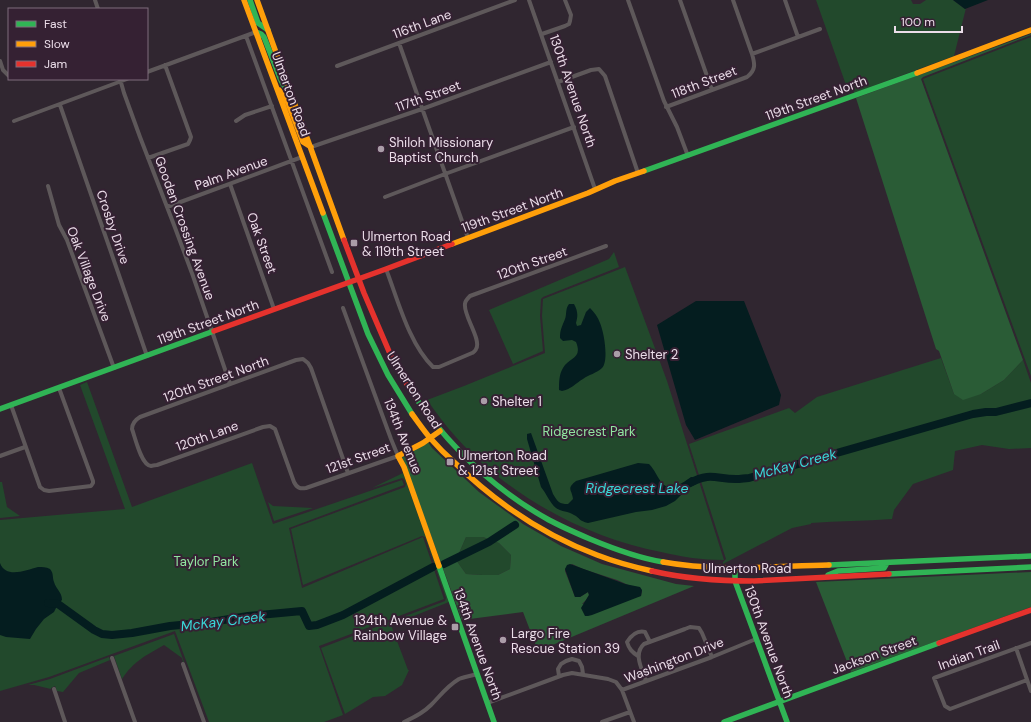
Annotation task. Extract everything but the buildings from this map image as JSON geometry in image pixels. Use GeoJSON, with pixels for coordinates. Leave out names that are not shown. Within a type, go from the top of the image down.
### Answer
{"type":"FeatureCollection","features":[{"type":"Feature","properties":{"kind":"main road","name":"Ulmerton Road"},"geometry":{"type":"LineString","coordinates":[[244,0],[368,334],[386,371],[414,416],[430,438],[484,490],[524,520],[564,542],[611,561],[665,574],[715,581],[1031,567]]}},
{"type":"Feature","properties":{"kind":"main road"},"geometry":{"type":"LineString","coordinates":[[250,0],[258,23],[268,30]]}},
{"type":"Feature","properties":{"kind":"main road","name":"Ulmerton Road"},"geometry":{"type":"LineString","coordinates":[[257,0],[358,278],[393,361],[409,387],[440,431],[480,472],[501,489],[536,513],[568,530],[631,555],[663,563],[698,567],[735,568],[1031,556]]}},
{"type":"Feature","properties":{"kind":"main road","name":"119th Street North"},"geometry":{"type":"LineString","coordinates":[[0,409],[386,269],[588,193],[638,172],[688,156],[1031,30]]}},
{"type":"Feature","properties":{"kind":"main road"},"geometry":{"type":"LineString","coordinates":[[256,32],[264,37],[280,78],[291,93]]}},
{"type":"Feature","properties":{"kind":"main road"},"geometry":{"type":"LineString","coordinates":[[276,85],[287,100],[303,142],[311,146]]}},
{"type":"Feature","properties":{"kind":"main road","name":"121st Street"},"geometry":{"type":"LineString","coordinates":[[398,456],[440,431]]}},
{"type":"Feature","properties":{"kind":"main road","name":"134th Avenue"},"geometry":{"type":"LineString","coordinates":[[398,456],[404,467],[441,573]]}},
{"type":"Feature","properties":{"kind":"main road"},"geometry":{"type":"LineString","coordinates":[[823,577],[838,571],[884,568],[887,563]]}},
{"type":"Feature","properties":{"kind":"main road"},"geometry":{"type":"LineString","coordinates":[[1019,568],[1031,563]]}},
{"type":"Feature","properties":{"kind":"main road","name":"130th Avenue North"},"geometry":{"type":"LineString","coordinates":[[735,568],[736,581],[787,722]]}},
{"type":"Feature","properties":{"kind":"main road","name":"134th Avenue North"},"geometry":{"type":"LineString","coordinates":[[441,573],[494,722]]}},
{"type":"Feature","properties":{"kind":"main road","name":"Jackson Street"},"geometry":{"type":"LineString","coordinates":[[724,722],[1031,610]]}},
{"type":"Feature","properties":{"kind":"street","name":"116th Lane"},"geometry":{"type":"LineString","coordinates":[[337,66],[515,0]]}},
{"type":"Feature","properties":{"kind":"street","name":"130th Avenue North"},"geometry":{"type":"LineString","coordinates":[[529,0],[595,189]]}},
{"type":"Feature","properties":{"kind":"street"},"geometry":{"type":"LineString","coordinates":[[542,34],[569,24],[570,15],[565,0]]}},
{"type":"Feature","properties":{"kind":"street"},"geometry":{"type":"LineString","coordinates":[[628,0],[666,107],[677,127],[688,156]]}},
{"type":"Feature","properties":{"kind":"street"},"geometry":{"type":"LineString","coordinates":[[680,0],[712,90]]}},
{"type":"Feature","properties":{"kind":"street"},"geometry":{"type":"LineString","coordinates":[[733,0],[752,54],[820,29]]}},
{"type":"Feature","properties":{"kind":"street"},"geometry":{"type":"LineString","coordinates":[[785,0],[798,37]]}},
{"type":"Feature","properties":{"kind":"street"},"geometry":{"type":"LineString","coordinates":[[148,72],[256,32]]}},
{"type":"Feature","properties":{"kind":"street"},"geometry":{"type":"LineString","coordinates":[[246,36],[332,272]]}},
{"type":"Feature","properties":{"kind":"street"},"geometry":{"type":"LineString","coordinates":[[399,43],[468,238]]}},
{"type":"Feature","properties":{"kind":"street","name":"118th Street"},"geometry":{"type":"LineString","coordinates":[[666,107],[742,79],[751,74],[755,66],[752,54]]}},
{"type":"Feature","properties":{"kind":"street"},"geometry":{"type":"LineString","coordinates":[[0,61],[3,70],[8,75]]}},
{"type":"Feature","properties":{"kind":"street","name":"117th Street"},"geometry":{"type":"LineString","coordinates":[[311,146],[422,109],[551,62]]}},
{"type":"Feature","properties":{"kind":"street"},"geometry":{"type":"LineString","coordinates":[[148,158],[188,144],[191,137],[165,65]]}},
{"type":"Feature","properties":{"kind":"street"},"geometry":{"type":"LineString","coordinates":[[558,82],[591,70],[599,69],[605,76],[638,172]]}},
{"type":"Feature","properties":{"kind":"street"},"geometry":{"type":"LineString","coordinates":[[14,121],[60,105],[120,80]]}},
{"type":"Feature","properties":{"kind":"street","name":"Gooden Crossing Avenue"},"geometry":{"type":"LineString","coordinates":[[120,80],[134,122],[190,268],[230,384]]}},
{"type":"Feature","properties":{"kind":"street","name":"Crosby Drive"},"geometry":{"type":"LineString","coordinates":[[60,105],[147,356]]}},
{"type":"Feature","properties":{"kind":"street"},"geometry":{"type":"LineString","coordinates":[[236,121],[245,115],[272,106]]}},
{"type":"Feature","properties":{"kind":"street"},"geometry":{"type":"LineString","coordinates":[[385,197],[574,127]]}},
{"type":"Feature","properties":{"kind":"street","name":"Palm Avenue"},"geometry":{"type":"LineString","coordinates":[[167,207],[302,157]]}},
{"type":"Feature","properties":{"kind":"street","name":"Oak Street"},"geometry":{"type":"LineString","coordinates":[[230,184],[274,309]]}},
{"type":"Feature","properties":{"kind":"street","name":"Oak Village Drive"},"geometry":{"type":"LineString","coordinates":[[48,186],[59,225],[67,240],[114,368]]}},
{"type":"Feature","properties":{"kind":"street","name":"120th Street"},"geometry":{"type":"LineString","coordinates":[[386,269],[415,342],[424,357],[433,367],[465,356],[476,350],[478,345],[464,304],[470,296],[606,246]]}},
{"type":"Feature","properties":{"kind":"street","name":"134th Avenue"},"geometry":{"type":"LineString","coordinates":[[343,308],[398,456]]}},
{"type":"Feature","properties":{"kind":"street","name":"120th Street North"},"geometry":{"type":"LineString","coordinates":[[146,464],[143,460],[132,429],[132,424],[135,420],[296,360],[303,359],[311,368],[348,474]]}},
{"type":"Feature","properties":{"kind":"street"},"geometry":{"type":"LineString","coordinates":[[10,405],[40,487],[48,491],[91,486],[93,483],[59,388]]}},
{"type":"Feature","properties":{"kind":"street","name":"120th Lane"},"geometry":{"type":"LineString","coordinates":[[146,464],[151,466],[157,465],[263,427],[270,426],[275,429],[294,482],[301,489]]}},
{"type":"Feature","properties":{"kind":"street"},"geometry":{"type":"LineString","coordinates":[[0,456],[25,447]]}},
{"type":"Feature","properties":{"kind":"street","name":"121st Street"},"geometry":{"type":"LineString","coordinates":[[301,489],[398,456]]}},
{"type":"Feature","properties":{"kind":"street"},"geometry":{"type":"LineString","coordinates":[[646,681],[638,656],[640,647],[644,644],[690,627],[699,628],[712,657]]}},
{"type":"Feature","properties":{"kind":"street"},"geometry":{"type":"LineString","coordinates":[[638,656],[629,648],[628,642],[633,634],[642,631],[645,632],[650,642]]}},
{"type":"Feature","properties":{"kind":"street","name":"Washington Drive"},"geometry":{"type":"LineString","coordinates":[[488,703],[559,676],[572,673],[608,679],[616,682],[622,690],[756,639]]}},
{"type":"Feature","properties":{"kind":"street","name":"Indian Trail"},"geometry":{"type":"LineString","coordinates":[[1027,680],[950,709],[945,706],[934,678],[1031,644]]}},
{"type":"Feature","properties":{"kind":"street"},"geometry":{"type":"LineString","coordinates":[[1016,648],[1031,691]]}},
{"type":"Feature","properties":{"kind":"street"},"geometry":{"type":"LineString","coordinates":[[112,658],[135,722]]}},
{"type":"Feature","properties":{"kind":"street"},"geometry":{"type":"LineString","coordinates":[[559,676],[558,669],[561,664],[572,659],[579,661],[583,674]]}},
{"type":"Feature","properties":{"kind":"street"},"geometry":{"type":"LineString","coordinates":[[183,664],[204,722]]}},
{"type":"Feature","properties":{"kind":"street"},"geometry":{"type":"LineString","coordinates":[[404,722],[424,712],[445,689],[460,678],[477,674]]}},
{"type":"Feature","properties":{"kind":"street"},"geometry":{"type":"LineString","coordinates":[[54,689],[66,722]]}},
{"type":"Feature","properties":{"kind":"street"},"geometry":{"type":"LineString","coordinates":[[622,690],[634,722]]}},
{"type":"Feature","properties":{"kind":"street"},"geometry":{"type":"LineString","coordinates":[[602,722],[630,712]]}},
{"type":"Feature","properties":{"kind":"green space"},"geometry":{"type":"Polygon","coordinates":[[[816,0],[911,0],[913,4],[920,4],[926,0],[953,0],[965,9],[966,8],[954,56],[854,93],[851,83],[846,85],[816,0]]]}},
{"type":"Feature","properties":{"kind":"green space"},"geometry":{"type":"Polygon","coordinates":[[[1031,34],[921,79],[1023,360],[1004,380],[981,394],[963,400],[954,394],[939,351],[936,349],[856,98],[1031,34]]]}},
{"type":"Feature","properties":{"kind":"green space"},"geometry":{"type":"Polygon","coordinates":[[[1031,37],[1031,376],[923,79],[1031,37]]]}},
{"type":"Feature","properties":{"kind":"green space"},"geometry":{"type":"Polygon","coordinates":[[[614,252],[619,267],[541,299],[540,316],[543,351],[513,364],[489,310],[609,259],[614,252]]]}},
{"type":"Feature","properties":{"kind":"green space","name":"Ridgecrest Park"},"geometry":{"type":"Polygon","coordinates":[[[625,267],[667,381],[724,560],[684,557],[632,545],[604,536],[549,510],[523,495],[498,477],[451,432],[427,400],[545,353],[542,316],[543,299],[625,267]]]}},
{"type":"Feature","properties":{"kind":"green space"},"geometry":{"type":"Polygon","coordinates":[[[941,358],[954,394],[981,394],[1004,380],[1023,360],[1031,383],[1031,448],[1009,449],[982,445],[955,451],[953,470],[913,484],[894,510],[892,519],[811,523],[792,528],[723,564],[726,559],[689,444],[789,408],[795,413],[817,397],[941,358]]]}},
{"type":"Feature","properties":{"kind":"green space","name":"Taylor Park"},"geometry":{"type":"Polygon","coordinates":[[[87,382],[132,507],[252,463],[273,524],[402,480],[404,485],[289,528],[302,588],[423,537],[444,599],[319,646],[343,715],[324,722],[209,722],[175,631],[49,677],[0,691],[0,520],[125,509],[80,385],[87,382]]]}},
{"type":"Feature","properties":{"kind":"green space"},"geometry":{"type":"Polygon","coordinates":[[[428,442],[432,448],[479,492],[523,524],[561,546],[602,564],[676,584],[694,586],[538,651],[523,612],[462,620],[402,457],[428,442]],[[466,537],[456,560],[466,574],[498,575],[510,569],[511,555],[499,543],[483,537],[466,537]],[[572,564],[565,569],[565,571],[575,597],[580,597],[588,592],[589,595],[582,604],[641,596],[642,591],[617,580],[572,564]]]}},
{"type":"Feature","properties":{"kind":"green space"},"geometry":{"type":"Polygon","coordinates":[[[403,473],[449,602],[391,625],[409,670],[402,685],[385,696],[373,697],[345,714],[321,648],[445,601],[446,598],[425,537],[422,536],[303,585],[291,529],[405,487],[406,484],[402,478],[372,488],[403,473]]]}},
{"type":"Feature","properties":{"kind":"green space"},"geometry":{"type":"Polygon","coordinates":[[[0,482],[2,482],[7,507],[20,516],[0,518],[0,482]]]}},
{"type":"Feature","properties":{"kind":"green space"},"geometry":{"type":"Polygon","coordinates":[[[268,502],[273,506],[313,508],[274,521],[268,502]]]}},
{"type":"Feature","properties":{"kind":"green space"},"geometry":{"type":"Polygon","coordinates":[[[466,537],[483,537],[499,543],[511,555],[510,569],[498,575],[466,574],[456,560],[466,537]]]}},
{"type":"Feature","properties":{"kind":"green space"},"geometry":{"type":"Polygon","coordinates":[[[1031,572],[1031,607],[851,672],[816,582],[1031,572]]]}},
{"type":"Feature","properties":{"kind":"green space"},"geometry":{"type":"Polygon","coordinates":[[[174,634],[184,662],[182,658],[164,645],[136,663],[122,679],[114,656],[174,634]]]}},
{"type":"Feature","properties":{"kind":"green space"},"geometry":{"type":"Polygon","coordinates":[[[109,657],[110,660],[79,673],[63,692],[57,691],[55,686],[51,689],[28,685],[50,679],[109,657]]]}},
{"type":"Feature","properties":{"kind":"water"},"geometry":{"type":"Polygon","coordinates":[[[953,0],[988,0],[965,9],[953,0]]]}},
{"type":"Feature","properties":{"kind":"water"},"geometry":{"type":"Polygon","coordinates":[[[696,301],[744,301],[781,395],[779,405],[695,440],[686,425],[657,325],[696,301]]]}},
{"type":"Feature","properties":{"kind":"water"},"geometry":{"type":"Polygon","coordinates":[[[569,304],[574,304],[576,309],[577,326],[581,325],[586,312],[590,308],[597,317],[602,327],[605,359],[600,370],[570,388],[562,391],[559,390],[562,370],[566,364],[577,355],[578,352],[576,342],[572,340],[563,341],[560,338],[569,304]]]}},
{"type":"Feature","properties":{"kind":"water","name":"Ridgecrest Lake"},"geometry":{"type":"Polygon","coordinates":[[[531,433],[553,494],[558,501],[563,504],[568,504],[573,499],[570,488],[576,481],[638,463],[649,464],[662,483],[669,487],[677,486],[691,477],[698,478],[696,484],[687,489],[675,501],[666,506],[588,523],[572,514],[556,508],[541,487],[527,439],[527,434],[531,433]]]}},
{"type":"Feature","properties":{"kind":"water"},"geometry":{"type":"Polygon","coordinates":[[[0,563],[3,568],[11,572],[38,567],[46,567],[50,569],[53,580],[61,595],[62,600],[54,612],[44,619],[30,639],[0,635],[0,563]]]}},
{"type":"Feature","properties":{"kind":"water"},"geometry":{"type":"Polygon","coordinates":[[[570,564],[625,584],[640,587],[642,590],[641,596],[592,615],[585,616],[581,608],[589,595],[588,592],[580,597],[575,597],[565,569],[567,565],[570,564]]]}},
{"type":"Feature","properties":{"kind":"waterway","name":"McKay Creek"},"geometry":{"type":"LineString","coordinates":[[690,483],[708,477],[729,479],[749,478],[973,414],[996,412],[1031,403]]}},
{"type":"Feature","properties":{"kind":"waterway","name":"McKay Creek"},"geometry":{"type":"LineString","coordinates":[[444,564],[489,542],[515,525]]}},
{"type":"Feature","properties":{"kind":"waterway","name":"McKay Creek"},"geometry":{"type":"LineString","coordinates":[[48,603],[58,604],[94,630],[102,634],[112,635],[248,616],[302,611],[309,626],[317,625],[343,615],[433,567]]}},
{"type":"Feature","properties":{"kind":"traffic: fast"},"geometry":{"type":"LineString","coordinates":[[250,0],[258,23],[268,30]]}},
{"type":"Feature","properties":{"kind":"traffic: fast"},"geometry":{"type":"LineString","coordinates":[[256,32],[264,37],[280,78],[288,90]]}},
{"type":"Feature","properties":{"kind":"traffic: fast"},"geometry":{"type":"LineString","coordinates":[[644,171],[917,73]]}},
{"type":"Feature","properties":{"kind":"traffic: fast"},"geometry":{"type":"LineString","coordinates":[[323,213],[368,334],[388,375],[412,414]]}},
{"type":"Feature","properties":{"kind":"traffic: fast"},"geometry":{"type":"LineString","coordinates":[[0,409],[214,331]]}},
{"type":"Feature","properties":{"kind":"traffic: fast"},"geometry":{"type":"LineString","coordinates":[[415,397],[443,433],[475,466],[492,481],[529,508],[549,520],[599,543],[635,556],[663,562]]}},
{"type":"Feature","properties":{"kind":"traffic: fast"},"geometry":{"type":"LineString","coordinates":[[829,565],[1031,556]]}},
{"type":"Feature","properties":{"kind":"traffic: fast"},"geometry":{"type":"LineString","coordinates":[[828,575],[838,571],[884,568],[887,563]]}},
{"type":"Feature","properties":{"kind":"traffic: fast"},"geometry":{"type":"LineString","coordinates":[[439,566],[494,722]]}},
{"type":"Feature","properties":{"kind":"traffic: fast"},"geometry":{"type":"LineString","coordinates":[[889,574],[1031,567]]}},
{"type":"Feature","properties":{"kind":"traffic: fast"},"geometry":{"type":"LineString","coordinates":[[735,568],[735,581],[787,722]]}},
{"type":"Feature","properties":{"kind":"traffic: fast"},"geometry":{"type":"LineString","coordinates":[[724,722],[939,643]]}},
{"type":"Feature","properties":{"kind":"traffic: slow"},"geometry":{"type":"LineString","coordinates":[[244,0],[323,213]]}},
{"type":"Feature","properties":{"kind":"traffic: slow"},"geometry":{"type":"LineString","coordinates":[[257,0],[344,240]]}},
{"type":"Feature","properties":{"kind":"traffic: slow"},"geometry":{"type":"LineString","coordinates":[[917,73],[1031,30]]}},
{"type":"Feature","properties":{"kind":"traffic: slow"},"geometry":{"type":"LineString","coordinates":[[279,90],[287,100],[303,142],[311,147]]}},
{"type":"Feature","properties":{"kind":"traffic: slow"},"geometry":{"type":"LineString","coordinates":[[452,244],[644,171]]}},
{"type":"Feature","properties":{"kind":"traffic: slow"},"geometry":{"type":"LineString","coordinates":[[412,414],[428,436],[448,457],[486,491],[521,516],[558,538],[577,547],[611,560],[652,571]]}},
{"type":"Feature","properties":{"kind":"traffic: slow"},"geometry":{"type":"LineString","coordinates":[[439,566],[404,467],[398,456],[423,443],[440,431]]}},
{"type":"Feature","properties":{"kind":"traffic: slow"},"geometry":{"type":"LineString","coordinates":[[663,562],[725,568],[829,565]]}},
{"type":"Feature","properties":{"kind":"traffic: jam"},"geometry":{"type":"LineString","coordinates":[[344,240],[364,293],[394,363],[415,397]]}},
{"type":"Feature","properties":{"kind":"traffic: jam"},"geometry":{"type":"LineString","coordinates":[[214,331],[452,244]]}},
{"type":"Feature","properties":{"kind":"traffic: jam"},"geometry":{"type":"LineString","coordinates":[[652,571],[690,578],[741,581],[889,574]]}},
{"type":"Feature","properties":{"kind":"traffic: jam"},"geometry":{"type":"LineString","coordinates":[[939,643],[1031,610]]}},
{"type":"Feature","properties":{"kind":"place","name":"Shiloh Missionary Baptist Church"},"geometry":{"type":"Point","coordinates":[381,149]}},
{"type":"Feature","properties":{"kind":"place","name":"Ulmerton Road & 119th Street"},"geometry":{"type":"Point","coordinates":[354,243]}},
{"type":"Feature","properties":{"kind":"place","name":"Shelter 2"},"geometry":{"type":"Point","coordinates":[617,354]}},
{"type":"Feature","properties":{"kind":"place","name":"Shelter 1"},"geometry":{"type":"Point","coordinates":[484,401]}},
{"type":"Feature","properties":{"kind":"place","name":"Ulmerton Road & 121st Street"},"geometry":{"type":"Point","coordinates":[450,462]}},
{"type":"Feature","properties":{"kind":"place","name":"134th Avenue & Rainbow Village"},"geometry":{"type":"Point","coordinates":[455,627]}},
{"type":"Feature","properties":{"kind":"place","name":"Largo Fire Rescue Station 39"},"geometry":{"type":"Point","coordinates":[503,640]}}]}
